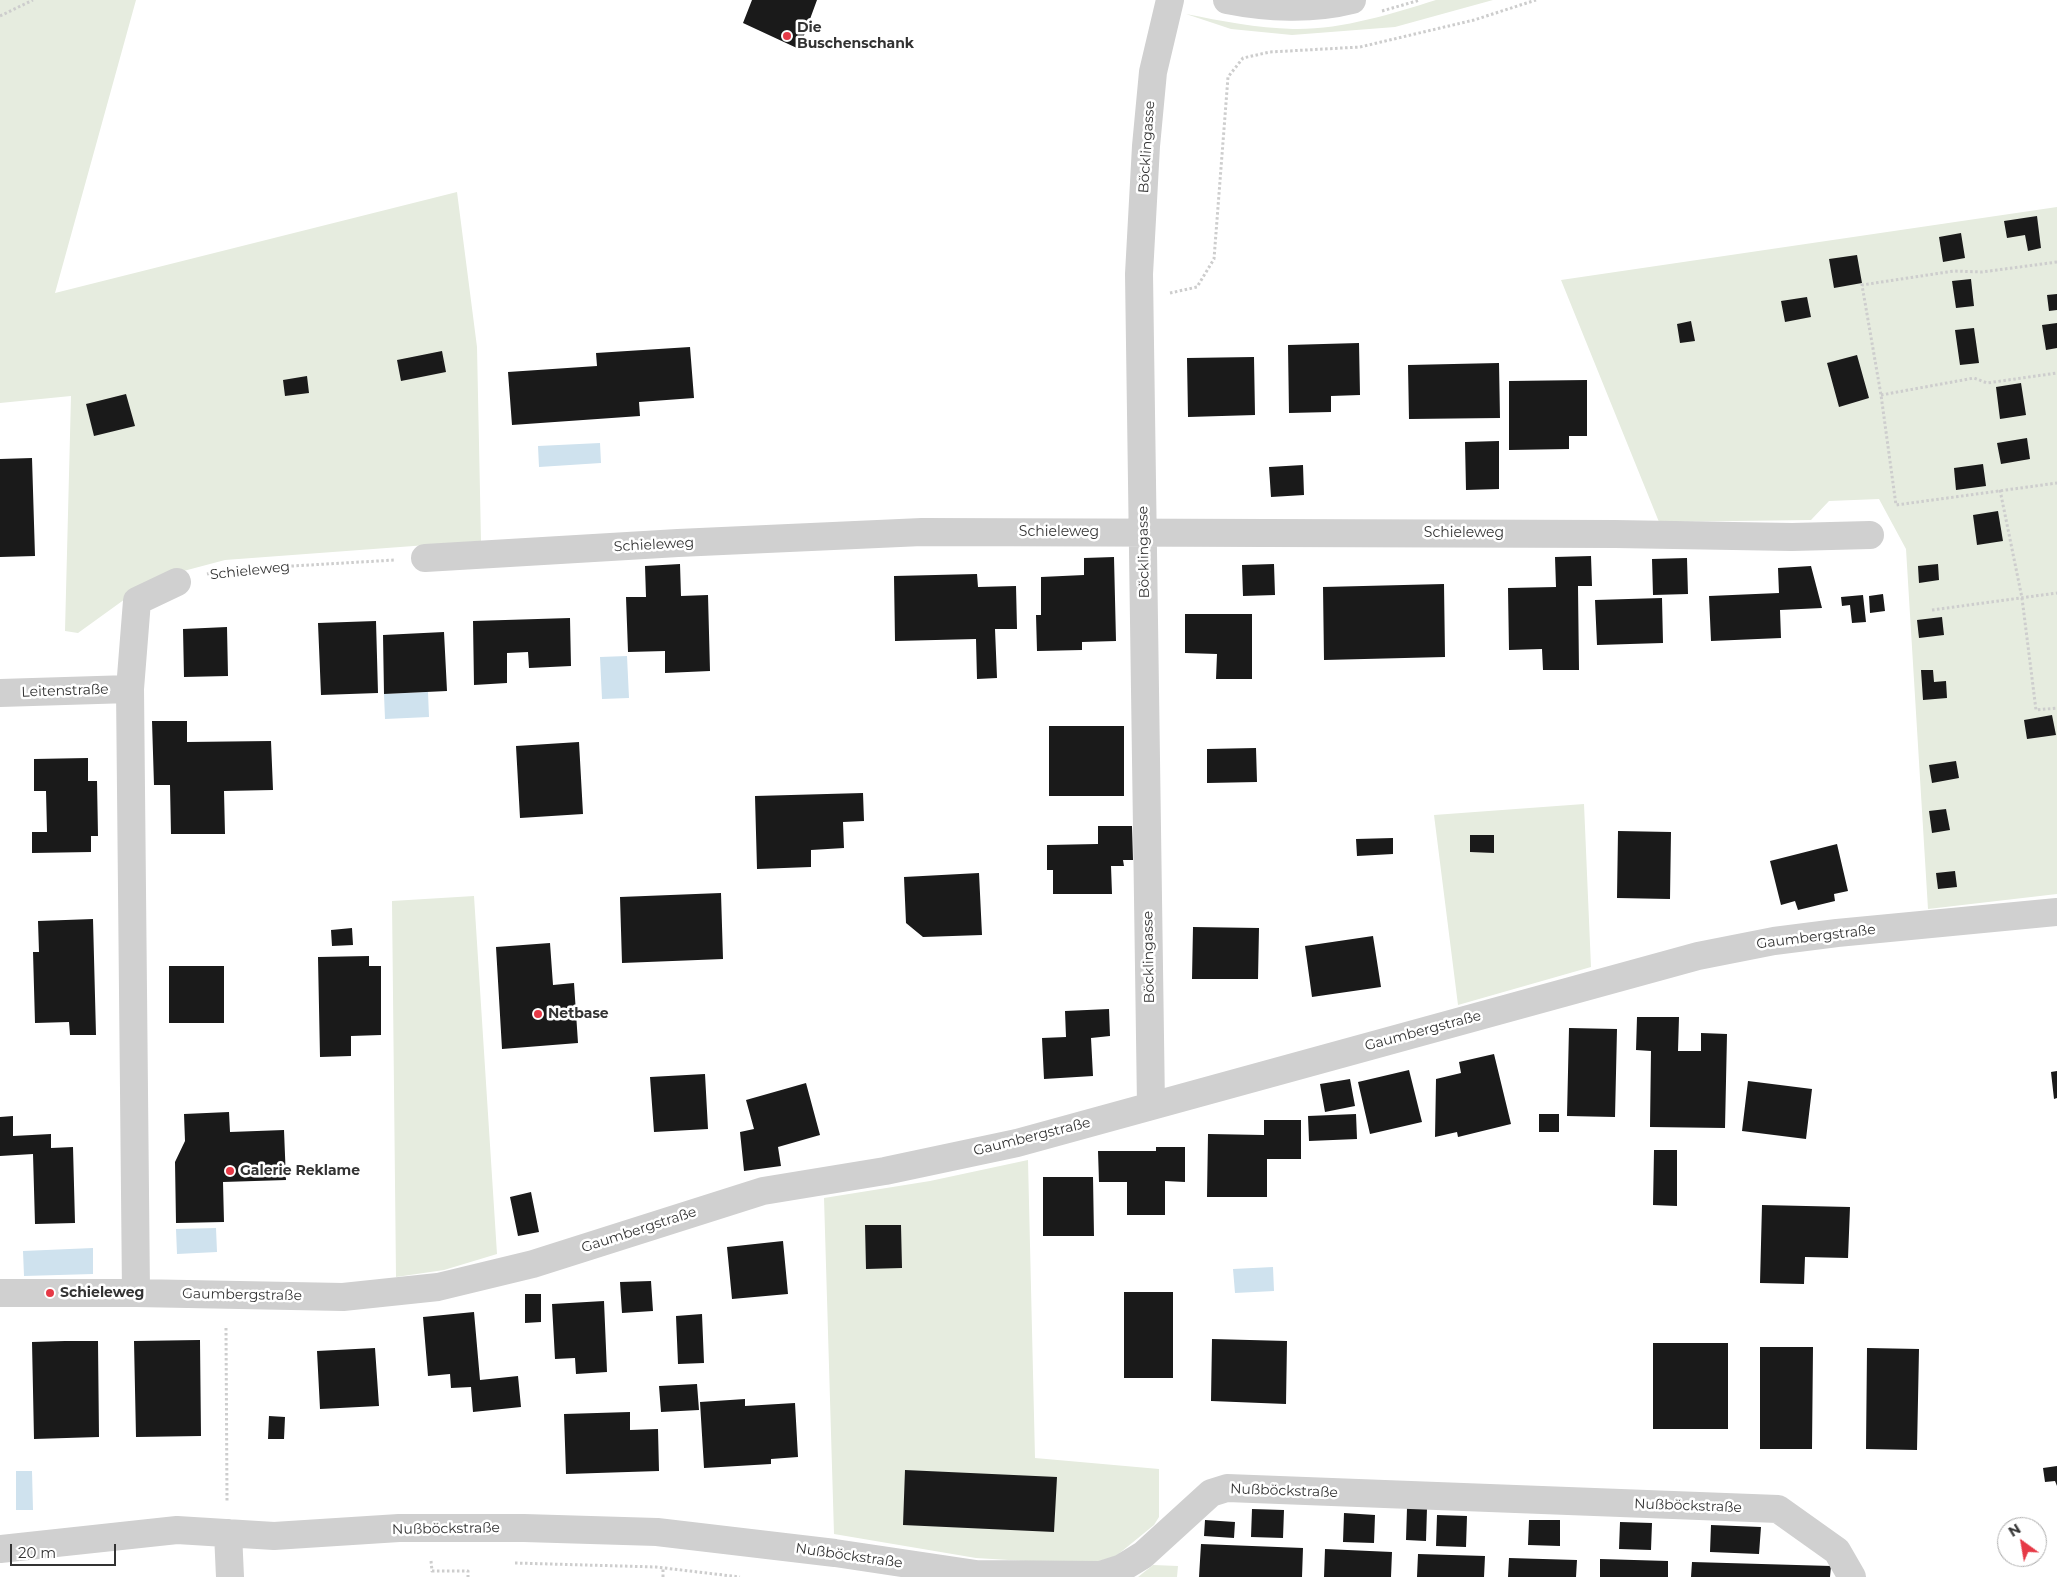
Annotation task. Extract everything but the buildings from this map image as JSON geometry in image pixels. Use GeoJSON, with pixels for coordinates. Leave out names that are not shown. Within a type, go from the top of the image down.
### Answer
{"type":"FeatureCollection","features":[{"type":"Feature","properties":{"kind":"street","name":"Böcklingasse"},"geometry":{"type":"LineString","coordinates":[[1151,1106],[1140,292],[1149,109],[1153,72],[1170,0]]}},
{"type":"Feature","properties":{"kind":"street"},"geometry":{"type":"LineString","coordinates":[[1227,0],[1246,4],[1314,6],[1352,0]]}},
{"type":"Feature","properties":{"kind":"street","name":"Schieleweg"},"geometry":{"type":"LineString","coordinates":[[425,558],[678,543],[922,532],[1615,534],[1792,537],[1870,535]]}},
{"type":"Feature","properties":{"kind":"street"},"geometry":{"type":"LineString","coordinates":[[136,1293],[130,689],[137,601],[177,582]]}},
{"type":"Feature","properties":{"kind":"street","name":"Leitenstraße"},"geometry":{"type":"LineString","coordinates":[[0,693],[130,689]]}},
{"type":"Feature","properties":{"kind":"street","name":"Gaumbergstraße"},"geometry":{"type":"LineString","coordinates":[[0,1293],[226,1294],[343,1297],[438,1287],[533,1264],[763,1191],[885,1171],[1017,1143],[1698,956],[1837,933],[2057,912]]}},
{"type":"Feature","properties":{"kind":"street","name":"Nußböckstraße"},"geometry":{"type":"LineString","coordinates":[[0,1549],[177,1530],[274,1536],[399,1528],[505,1528],[657,1532],[835,1553],[976,1574],[1100,1575],[1122,1568],[1143,1555],[1211,1493],[1227,1488],[1778,1510],[1837,1551],[1852,1577]]}},
{"type":"Feature","properties":{"kind":"street"},"geometry":{"type":"LineString","coordinates":[[228,1533],[230,1577]]}},
{"type":"Feature","properties":{"kind":"path"},"geometry":{"type":"LineString","coordinates":[[0,16],[33,0]]}},
{"type":"Feature","properties":{"kind":"path"},"geometry":{"type":"LineString","coordinates":[[1140,292],[1176,293],[1197,287],[1214,259],[1228,77],[1243,58],[1270,52],[1360,47],[1474,20],[1536,0]]}},
{"type":"Feature","properties":{"kind":"path"},"geometry":{"type":"LineString","coordinates":[[2057,262],[1982,272],[1954,271],[1862,285],[1881,395],[1896,505],[2057,483]]}},
{"type":"Feature","properties":{"kind":"path"},"geometry":{"type":"LineString","coordinates":[[1881,395],[1974,378],[1988,383],[2057,373]]}},
{"type":"Feature","properties":{"kind":"path"},"geometry":{"type":"LineString","coordinates":[[2000,490],[2022,598],[2036,710],[2057,708]]}},
{"type":"Feature","properties":{"kind":"path","name":"Schieleweg"},"geometry":{"type":"LineString","coordinates":[[177,582],[224,570],[425,558]]}},
{"type":"Feature","properties":{"kind":"path"},"geometry":{"type":"LineString","coordinates":[[1932,610],[2057,593]]}},
{"type":"Feature","properties":{"kind":"path"},"geometry":{"type":"LineString","coordinates":[[226,1294],[228,1533]]}},
{"type":"Feature","properties":{"kind":"path"},"geometry":{"type":"LineString","coordinates":[[422,1561],[441,1561]]}},
{"type":"Feature","properties":{"kind":"path"},"geometry":{"type":"LineString","coordinates":[[431,1561],[432,1571],[468,1571],[468,1577]]}},
{"type":"Feature","properties":{"kind":"path"},"geometry":{"type":"LineString","coordinates":[[508,1563],[663,1568],[740,1577]]}},
{"type":"Feature","properties":{"kind":"path"},"geometry":{"type":"LineString","coordinates":[[663,1568],[663,1577]]}},
{"type":"Feature","properties":{"kind":"shaded area"},"geometry":{"type":"Polygon","coordinates":[[[0,0],[136,0],[55,293],[457,192],[477,347],[481,541],[225,560],[176,573],[132,594],[78,633],[65,631],[71,396],[0,403],[0,0]]]}},
{"type":"Feature","properties":{"kind":"shaded area"},"geometry":{"type":"Polygon","coordinates":[[[1436,0],[1493,0],[1395,27],[1292,35],[1231,29],[1186,14],[1253,26],[1311,29],[1366,20],[1436,0]]]}},
{"type":"Feature","properties":{"kind":"shaded area"},"geometry":{"type":"Polygon","coordinates":[[[2057,207],[2057,894],[1928,909],[1906,549],[1879,499],[1829,501],[1811,520],[1659,522],[1561,280],[2057,207]]]}},
{"type":"Feature","properties":{"kind":"shaded area"},"geometry":{"type":"Polygon","coordinates":[[[1584,804],[1591,967],[1458,1005],[1434,815],[1584,804]]]}},
{"type":"Feature","properties":{"kind":"shaded area"},"geometry":{"type":"Polygon","coordinates":[[[474,896],[497,1254],[444,1270],[396,1277],[392,901],[474,896]]]}},
{"type":"Feature","properties":{"kind":"shaded area"},"geometry":{"type":"Polygon","coordinates":[[[1028,1160],[1035,1458],[1159,1469],[1159,1517],[1154,1525],[1116,1556],[1099,1561],[1042,1562],[976,1558],[834,1534],[824,1198],[930,1181],[1028,1160]]]}},
{"type":"Feature","properties":{"kind":"shaded area"},"geometry":{"type":"Polygon","coordinates":[[[1153,1565],[1178,1566],[1177,1577],[1138,1577],[1153,1565]]]}},
{"type":"Feature","properties":{"kind":"water"},"geometry":{"type":"Polygon","coordinates":[[[600,443],[601,463],[539,467],[538,446],[600,443]]]}},
{"type":"Feature","properties":{"kind":"water"},"geometry":{"type":"Polygon","coordinates":[[[627,656],[629,698],[602,699],[600,657],[627,656]]]}},
{"type":"Feature","properties":{"kind":"water"},"geometry":{"type":"Polygon","coordinates":[[[428,692],[429,717],[385,719],[384,694],[428,692]]]}},
{"type":"Feature","properties":{"kind":"water"},"geometry":{"type":"Polygon","coordinates":[[[216,1228],[217,1252],[177,1254],[176,1229],[216,1228]]]}},
{"type":"Feature","properties":{"kind":"water"},"geometry":{"type":"Polygon","coordinates":[[[93,1248],[93,1274],[24,1276],[23,1251],[93,1248]]]}},
{"type":"Feature","properties":{"kind":"water"},"geometry":{"type":"Polygon","coordinates":[[[1273,1267],[1274,1291],[1235,1293],[1233,1269],[1273,1267]]]}},
{"type":"Feature","properties":{"kind":"water"},"geometry":{"type":"Polygon","coordinates":[[[16,1471],[32,1471],[33,1510],[16,1510],[16,1471]]]}},
{"type":"Feature","properties":{"kind":"place","name":"Die Buschenschank"},"geometry":{"type":"Point","coordinates":[787,36]}},
{"type":"Feature","properties":{"kind":"place","name":"Netbase"},"geometry":{"type":"Point","coordinates":[538,1014]}},
{"type":"Feature","properties":{"kind":"place","name":"Galerie Reklame"},"geometry":{"type":"Point","coordinates":[230,1171]}},
{"type":"Feature","properties":{"kind":"place","name":"Schieleweg"},"geometry":{"type":"Point","coordinates":[50,1293]}}]}
